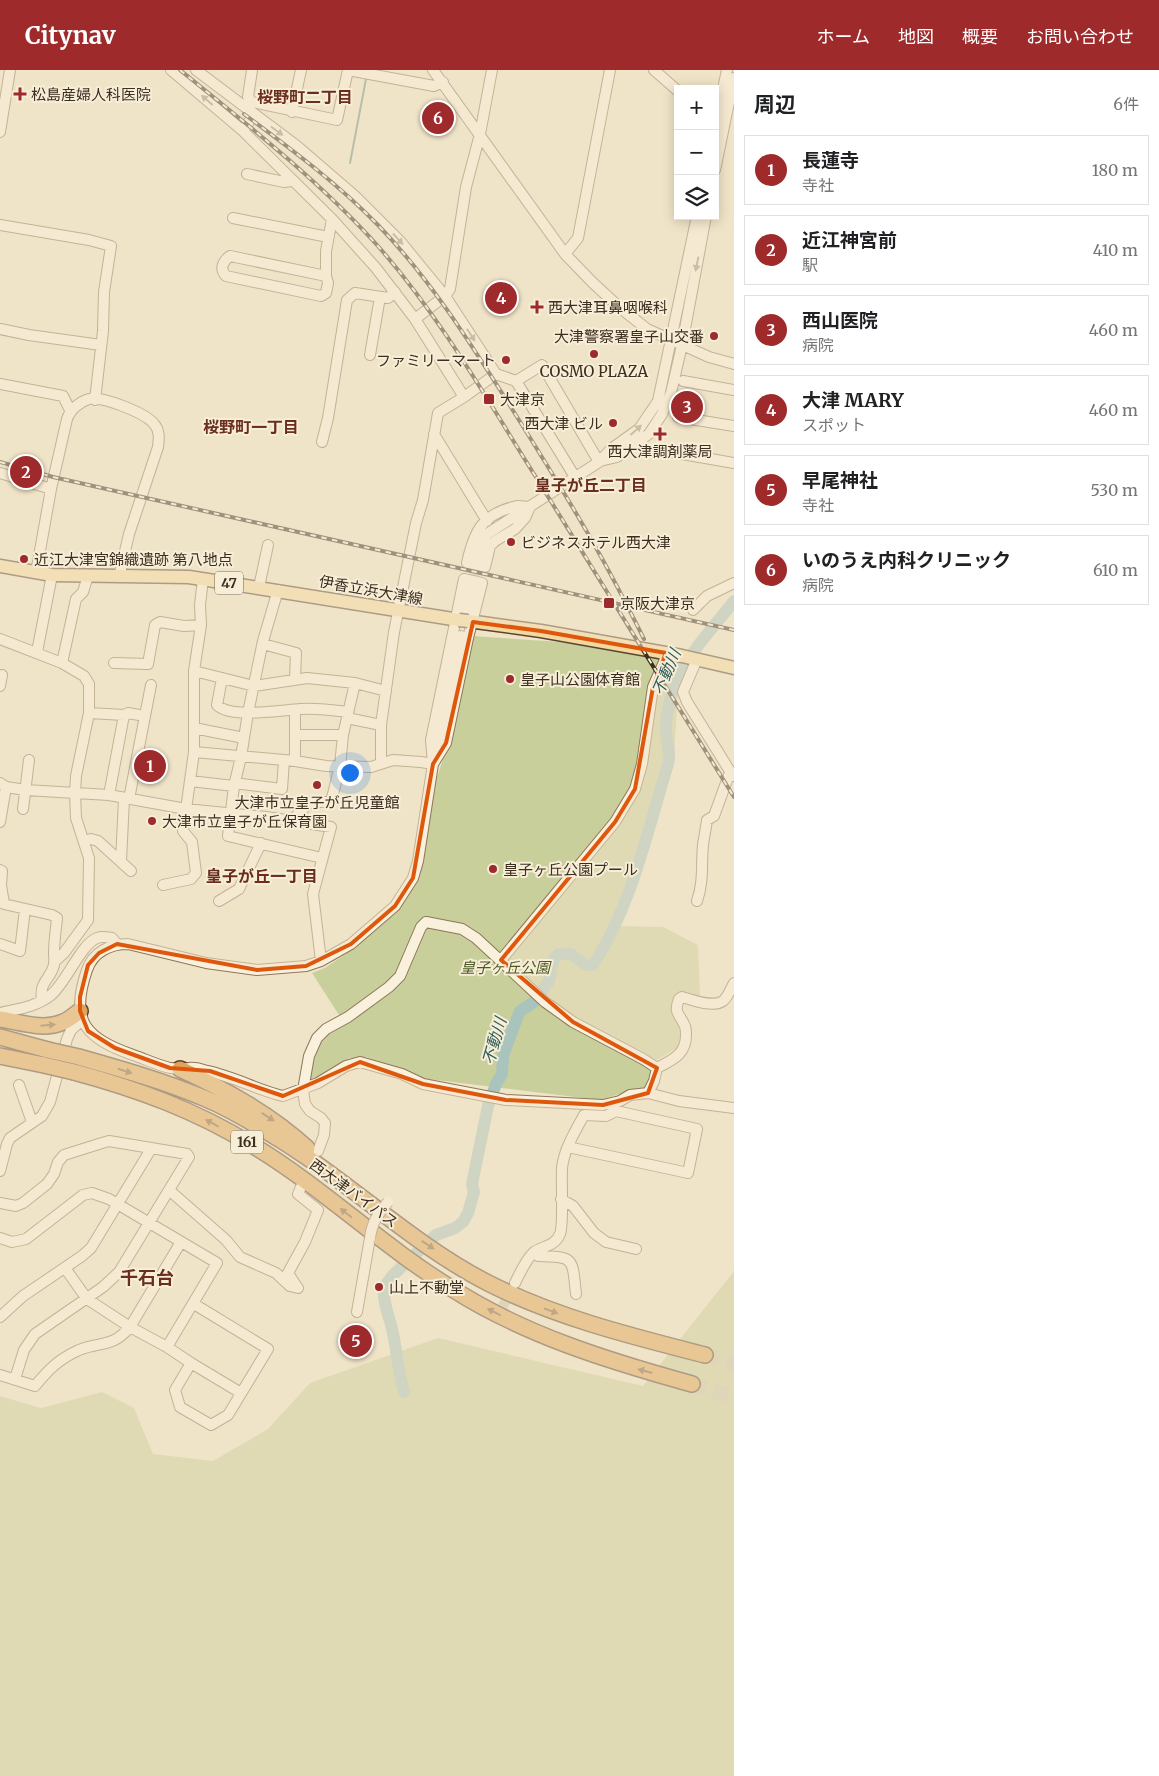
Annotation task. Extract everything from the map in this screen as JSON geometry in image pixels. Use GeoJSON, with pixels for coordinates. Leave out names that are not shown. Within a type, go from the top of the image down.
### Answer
{"type":"FeatureCollection","features":[{"type":"Feature","properties":{"kind":"highway"},"geometry":{"type":"LineString","coordinates":[[7,1020],[51,1026],[81,1016]]}},
{"type":"Feature","properties":{"kind":"highway","name":"西大津バイパス"},"geometry":{"type":"LineString","coordinates":[[4,1038],[48,1050],[76,1064],[186,1109],[231,1133],[297,1176],[399,1253],[450,1288],[515,1323],[628,1366],[692,1384]]}},
{"type":"Feature","properties":{"kind":"highway","name":"西大津バイパス"},"geometry":{"type":"LineString","coordinates":[[0,1056],[44,1065],[76,1064],[171,1085],[206,1099],[273,1134],[342,1182],[410,1234],[488,1283],[535,1305],[578,1321],[705,1355]]}},
{"type":"Feature","properties":{"kind":"highway"},"geometry":{"type":"LineString","coordinates":[[180,1069],[214,1084],[274,1121],[296,1138],[342,1182]]}},
{"type":"Feature","properties":{"kind":"main road","name":"伊香立浜大津線"},"geometry":{"type":"LineString","coordinates":[[0,566],[52,575],[189,577],[399,610],[430,617],[541,631],[734,667]]}},
{"type":"Feature","properties":{"kind":"street"},"geometry":{"type":"LineString","coordinates":[[0,132],[10,70]]}},
{"type":"Feature","properties":{"kind":"street"},"geometry":{"type":"LineString","coordinates":[[171,70],[243,131],[332,219],[396,292],[464,397]]}},
{"type":"Feature","properties":{"kind":"street"},"geometry":{"type":"LineString","coordinates":[[196,70],[251,109],[297,146],[355,196],[400,241],[445,296],[496,374],[516,381],[575,477]]}},
{"type":"Feature","properties":{"kind":"street"},"geometry":{"type":"LineString","coordinates":[[243,131],[251,109],[248,97],[252,70]]}},
{"type":"Feature","properties":{"kind":"street"},"geometry":{"type":"LineString","coordinates":[[292,112],[301,70]]}},
{"type":"Feature","properties":{"kind":"street"},"geometry":{"type":"LineString","coordinates":[[251,109],[292,112],[337,120],[348,70],[434,86],[443,82]]}},
{"type":"Feature","properties":{"kind":"street"},"geometry":{"type":"LineString","coordinates":[[434,70],[565,254],[592,282],[647,329],[709,357],[734,364]]}},
{"type":"Feature","properties":{"kind":"street"},"geometry":{"type":"LineString","coordinates":[[415,319],[450,290],[466,187],[480,134],[492,70]]}},
{"type":"Feature","properties":{"kind":"street"},"geometry":{"type":"LineString","coordinates":[[565,254],[578,238],[610,70]]}},
{"type":"Feature","properties":{"kind":"street"},"geometry":{"type":"LineString","coordinates":[[654,70],[674,88]]}},
{"type":"Feature","properties":{"kind":"street"},"geometry":{"type":"LineString","coordinates":[[719,115],[727,70]]}},
{"type":"Feature","properties":{"kind":"street"},"geometry":{"type":"LineString","coordinates":[[719,118],[734,78]]}},
{"type":"Feature","properties":{"kind":"street"},"geometry":{"type":"LineString","coordinates":[[719,121],[734,128]]}},
{"type":"Feature","properties":{"kind":"street"},"geometry":{"type":"LineString","coordinates":[[247,174],[284,182],[292,181]]}},
{"type":"Feature","properties":{"kind":"street"},"geometry":{"type":"LineString","coordinates":[[233,218],[328,237]]}},
{"type":"Feature","properties":{"kind":"street"},"geometry":{"type":"LineString","coordinates":[[326,276],[230,256],[225,259],[222,267],[222,272],[226,276],[321,296],[326,293],[328,283],[325,262],[332,219]]}},
{"type":"Feature","properties":{"kind":"street"},"geometry":{"type":"LineString","coordinates":[[476,563],[481,544],[487,534],[599,462],[611,449],[639,430],[658,401],[695,220]]}},
{"type":"Feature","properties":{"kind":"street"},"geometry":{"type":"LineString","coordinates":[[599,462],[618,457],[649,434],[662,415],[671,393],[682,345],[705,220]]}},
{"type":"Feature","properties":{"kind":"street"},"geometry":{"type":"LineString","coordinates":[[0,225],[90,240],[111,246],[104,292],[95,400]]}},
{"type":"Feature","properties":{"kind":"street"},"geometry":{"type":"LineString","coordinates":[[322,442],[328,418],[347,300],[355,293],[388,298],[396,292]]}},
{"type":"Feature","properties":{"kind":"street"},"geometry":{"type":"LineString","coordinates":[[370,355],[380,298]]}},
{"type":"Feature","properties":{"kind":"street"},"geometry":{"type":"LineString","coordinates":[[0,329],[101,345]]}},
{"type":"Feature","properties":{"kind":"street"},"geometry":{"type":"LineString","coordinates":[[516,381],[542,365],[599,462]]}},
{"type":"Feature","properties":{"kind":"street"},"geometry":{"type":"LineString","coordinates":[[380,764],[381,725],[399,610],[416,523],[423,500],[438,413],[496,374]]}},
{"type":"Feature","properties":{"kind":"street"},"geometry":{"type":"LineString","coordinates":[[683,380],[734,390]]}},
{"type":"Feature","properties":{"kind":"street"},"geometry":{"type":"LineString","coordinates":[[0,384],[62,396],[70,410]]}},
{"type":"Feature","properties":{"kind":"street"},"geometry":{"type":"LineString","coordinates":[[36,572],[58,452],[70,410],[90,399],[131,408],[154,423],[159,434],[158,447],[129,534],[119,577]]}},
{"type":"Feature","properties":{"kind":"street"},"geometry":{"type":"LineString","coordinates":[[678,417],[734,426]]}},
{"type":"Feature","properties":{"kind":"street"},"geometry":{"type":"LineString","coordinates":[[434,434],[487,520]]}},
{"type":"Feature","properties":{"kind":"street"},"geometry":{"type":"LineString","coordinates":[[671,452],[734,463]]}},
{"type":"Feature","properties":{"kind":"street"},"geometry":{"type":"LineString","coordinates":[[0,473],[51,489]]}},
{"type":"Feature","properties":{"kind":"street"},"geometry":{"type":"LineString","coordinates":[[517,506],[530,507],[525,518],[518,526],[490,546],[485,567],[467,563],[474,536],[487,520],[507,508],[517,506]]}},
{"type":"Feature","properties":{"kind":"street"},"geometry":{"type":"LineString","coordinates":[[260,587],[268,545]]}},
{"type":"Feature","properties":{"kind":"street"},"geometry":{"type":"LineString","coordinates":[[37,652],[52,575]]}},
{"type":"Feature","properties":{"kind":"street"},"geometry":{"type":"LineString","coordinates":[[62,663],[76,599],[83,592],[88,576]]}},
{"type":"Feature","properties":{"kind":"street"},"geometry":{"type":"LineString","coordinates":[[163,885],[192,879],[196,873],[192,842],[183,831],[194,752],[194,671],[201,625],[200,605],[203,579]]}},
{"type":"Feature","properties":{"kind":"street"},"geometry":{"type":"LineString","coordinates":[[693,610],[707,596],[734,583]]}},
{"type":"Feature","properties":{"kind":"street"},"geometry":{"type":"LineString","coordinates":[[433,764],[431,740],[472,584]]}},
{"type":"Feature","properties":{"kind":"street"},"geometry":{"type":"LineString","coordinates":[[278,590],[263,644],[248,713],[241,757],[234,785],[228,836],[322,858]]}},
{"type":"Feature","properties":{"kind":"street"},"geometry":{"type":"LineString","coordinates":[[433,764],[446,743],[468,638],[464,620]]}},
{"type":"Feature","properties":{"kind":"street"},"geometry":{"type":"LineString","coordinates":[[114,663],[148,664],[154,626],[160,622],[184,626],[201,625]]}},
{"type":"Feature","properties":{"kind":"street"},"geometry":{"type":"LineString","coordinates":[[461,636],[433,764],[418,861],[413,878],[395,906],[351,944],[321,961],[306,966],[257,970],[206,963],[128,944],[116,944],[108,947],[99,953],[88,965],[80,997],[81,1016],[88,1031],[98,1040],[115,1048],[170,1068],[191,1067],[210,1071],[284,1096],[303,1090],[346,1066],[360,1062],[402,1074],[423,1084],[506,1100],[603,1105],[620,1101],[630,1095],[648,1093],[679,1101],[734,1108]]}},
{"type":"Feature","properties":{"kind":"street"},"geometry":{"type":"LineString","coordinates":[[0,639],[62,663],[84,676],[89,684],[89,713],[76,776],[75,794],[76,818],[89,858],[88,920],[64,953],[54,962]]}},
{"type":"Feature","properties":{"kind":"street"},"geometry":{"type":"LineString","coordinates":[[263,644],[296,653],[295,679]]}},
{"type":"Feature","properties":{"kind":"street"},"geometry":{"type":"LineString","coordinates":[[500,960],[615,822],[635,789],[642,764],[653,687],[666,654]]}},
{"type":"Feature","properties":{"kind":"street"},"geometry":{"type":"LineString","coordinates":[[696,659],[683,692],[687,702],[732,775],[714,816],[707,820],[703,846],[701,890],[697,901]]}},
{"type":"Feature","properties":{"kind":"street"},"geometry":{"type":"LineString","coordinates":[[194,671],[254,686],[307,678],[355,683],[386,691]]}},
{"type":"Feature","properties":{"kind":"street"},"geometry":{"type":"LineString","coordinates":[[222,678],[217,705],[220,708],[248,713],[321,709],[381,725]]}},
{"type":"Feature","properties":{"kind":"street"},"geometry":{"type":"LineString","coordinates":[[295,821],[297,815],[310,802],[331,802],[340,766],[343,735],[355,683]]}},
{"type":"Feature","properties":{"kind":"street"},"geometry":{"type":"LineString","coordinates":[[121,861],[126,799],[151,685]]}},
{"type":"Feature","properties":{"kind":"street"},"geometry":{"type":"LineString","coordinates":[[295,710],[295,761]]}},
{"type":"Feature","properties":{"kind":"street"},"geometry":{"type":"LineString","coordinates":[[89,713],[124,715],[128,713],[145,716]]}},
{"type":"Feature","properties":{"kind":"street"},"geometry":{"type":"LineString","coordinates":[[109,795],[124,715]]}},
{"type":"Feature","properties":{"kind":"street"},"geometry":{"type":"LineString","coordinates":[[194,728],[244,738]]}},
{"type":"Feature","properties":{"kind":"street"},"geometry":{"type":"LineString","coordinates":[[295,734],[343,735]]}},
{"type":"Feature","properties":{"kind":"street"},"geometry":{"type":"LineString","coordinates":[[194,752],[295,761],[326,766],[371,767],[393,760],[433,764]]}},
{"type":"Feature","properties":{"kind":"street"},"geometry":{"type":"LineString","coordinates":[[23,809],[29,760]]}},
{"type":"Feature","properties":{"kind":"street"},"geometry":{"type":"LineString","coordinates":[[190,781],[282,788],[284,760]]}},
{"type":"Feature","properties":{"kind":"street"},"geometry":{"type":"LineString","coordinates":[[0,822],[3,785],[26,790],[109,795],[186,809],[295,821],[331,827],[313,894],[321,961]]}},
{"type":"Feature","properties":{"kind":"street"},"geometry":{"type":"LineString","coordinates":[[84,842],[91,839],[98,840],[131,871]]}},
{"type":"Feature","properties":{"kind":"street"},"geometry":{"type":"LineString","coordinates":[[220,901],[239,889],[262,843]]}},
{"type":"Feature","properties":{"kind":"street"},"geometry":{"type":"LineString","coordinates":[[0,870],[2,871],[2,903],[52,914],[57,918],[53,968],[40,991],[42,1001]]}},
{"type":"Feature","properties":{"kind":"street"},"geometry":{"type":"LineString","coordinates":[[0,944],[20,951],[25,909]]}},
{"type":"Feature","properties":{"kind":"street"},"geometry":{"type":"LineString","coordinates":[[318,1151],[324,1135],[325,1123],[310,1111],[305,1104],[303,1090],[309,1056],[317,1038],[326,1029],[348,1017],[389,987],[400,976],[421,927],[426,922],[462,929],[476,938],[533,992],[573,1022],[657,1068]]}},
{"type":"Feature","properties":{"kind":"street"},"geometry":{"type":"LineString","coordinates":[[0,1013],[26,1007],[42,1001],[53,994],[87,946],[95,939],[112,938],[116,944]]}},
{"type":"Feature","properties":{"kind":"street"},"geometry":{"type":"LineString","coordinates":[[648,1093],[654,1081],[657,1068],[678,1056],[686,1045],[686,1026],[677,1013],[678,998],[682,997],[712,1004],[731,996],[734,983]]}},
{"type":"Feature","properties":{"kind":"street"},"geometry":{"type":"LineString","coordinates":[[0,1170],[10,1138],[42,1116],[50,1102],[67,1039],[81,1016]]}},
{"type":"Feature","properties":{"kind":"street"},"geometry":{"type":"LineString","coordinates":[[19,1085],[32,1122]]}},
{"type":"Feature","properties":{"kind":"street"},"geometry":{"type":"LineString","coordinates":[[620,1101],[621,1112]]}},
{"type":"Feature","properties":{"kind":"street"},"geometry":{"type":"LineString","coordinates":[[515,1283],[525,1263],[534,1252],[548,1247],[557,1240],[561,1231],[564,1157],[568,1147],[584,1115],[606,1116],[621,1112],[697,1130],[688,1173],[568,1147]]}},
{"type":"Feature","properties":{"kind":"street"},"geometry":{"type":"LineString","coordinates":[[0,1203],[16,1206],[23,1203],[47,1184],[54,1174],[58,1162],[68,1153],[109,1142],[187,1154],[189,1157],[119,1272],[87,1299],[35,1334],[24,1350],[15,1379]]}},
{"type":"Feature","properties":{"kind":"street"},"geometry":{"type":"LineString","coordinates":[[0,1317],[23,1296],[91,1248],[151,1149]]}},
{"type":"Feature","properties":{"kind":"street"},"geometry":{"type":"LineString","coordinates":[[169,1190],[226,1240],[240,1257],[276,1273],[290,1286],[298,1288],[288,1273],[305,1242],[318,1210],[298,1194],[301,1187]]}},
{"type":"Feature","properties":{"kind":"street"},"geometry":{"type":"LineString","coordinates":[[0,1238],[12,1242],[26,1238],[82,1195],[101,1195],[217,1264],[167,1347]]}},
{"type":"Feature","properties":{"kind":"street"},"geometry":{"type":"LineString","coordinates":[[561,1199],[573,1206],[594,1233],[606,1242],[636,1249]]}},
{"type":"Feature","properties":{"kind":"street"},"geometry":{"type":"LineString","coordinates":[[357,1312],[372,1224],[388,1202]]}},
{"type":"Feature","properties":{"kind":"street"},"geometry":{"type":"LineString","coordinates":[[0,1375],[35,1386],[43,1374],[56,1362],[81,1350],[111,1343],[122,1337],[130,1327],[181,1242]]}},
{"type":"Feature","properties":{"kind":"street"},"geometry":{"type":"LineString","coordinates":[[534,1252],[538,1256],[562,1257],[571,1262],[576,1294]]}},
{"type":"Feature","properties":{"kind":"street"},"geometry":{"type":"LineString","coordinates":[[65,1268],[87,1299],[241,1393]]}},
{"type":"Feature","properties":{"kind":"street"},"geometry":{"type":"LineString","coordinates":[[191,1363],[175,1390],[180,1407],[211,1425],[228,1415],[268,1349],[194,1304]]}},
{"type":"Feature","properties":{"kind":"highlighted area"},"geometry":{"type":"Polygon","coordinates":[[[473,622],[541,631],[666,653],[653,687],[635,789],[615,822],[501,960],[573,1022],[657,1068],[648,1093],[603,1105],[506,1100],[423,1084],[360,1062],[283,1096],[210,1071],[170,1068],[115,1048],[88,1031],[80,1011],[80,997],[88,965],[99,953],[117,944],[257,970],[306,966],[351,944],[395,906],[413,878],[433,764],[446,743],[473,622]]]}},
{"type":"Feature","properties":{"kind":"green space","name":"皇子ヶ丘公園"},"geometry":{"type":"Polygon","coordinates":[[[473,636],[560,642],[691,661],[678,689],[674,758],[619,926],[663,927],[698,945],[700,997],[677,993],[671,1011],[681,1029],[682,1045],[655,1061],[645,1089],[626,1092],[600,1100],[419,1078],[366,1057],[350,1058],[309,1082],[320,1046],[339,1015],[312,973],[325,968],[354,948],[398,911],[413,888],[425,848],[436,780],[445,753],[473,636]]]}},
{"type":"Feature","properties":{"kind":"green space"},"geometry":{"type":"Polygon","coordinates":[[[734,1271],[734,1776],[0,1776],[0,1396],[41,1408],[102,1392],[134,1408],[153,1454],[213,1461],[268,1429],[310,1383],[438,1338],[643,1386],[734,1271]]]}},
{"type":"Feature","properties":{"kind":"waterway"},"geometry":{"type":"LineString","coordinates":[[350,163],[366,79]]}},
{"type":"Feature","properties":{"kind":"waterway","name":"不動川"},"geometry":{"type":"LineString","coordinates":[[404,1392],[394,1337],[385,1303],[384,1287],[393,1275],[436,1235],[455,1228],[463,1222],[468,1213],[474,1192],[472,1184],[488,1106],[502,1074],[503,1056],[520,1011],[534,1002],[549,981],[553,961],[558,954],[571,954],[586,965],[593,965],[606,943],[628,895],[668,764],[666,719],[671,696],[684,666],[702,640],[734,601]]}},
{"type":"Feature","properties":{"kind":"tunnel"},"geometry":{"type":"LineString","coordinates":[[472,584],[476,563]]}},
{"type":"Feature","properties":{"kind":"tunnel"},"geometry":{"type":"LineString","coordinates":[[496,1320],[512,1288]]}},
{"type":"Feature","properties":{"kind":"tunnel"},"geometry":{"type":"LineString","coordinates":[[705,1355],[734,1364]]}},
{"type":"Feature","properties":{"kind":"tunnel"},"geometry":{"type":"LineString","coordinates":[[692,1384],[734,1397]]}},
{"type":"Feature","properties":{"kind":"railway"},"geometry":{"type":"LineString","coordinates":[[180,70],[282,154],[331,198],[377,245],[421,299],[479,386],[734,797]]}},
{"type":"Feature","properties":{"kind":"railway"},"geometry":{"type":"LineString","coordinates":[[244,114],[346,195],[378,225],[432,289],[479,357],[561,488],[605,564],[644,639]]}},
{"type":"Feature","properties":{"kind":"railway"},"geometry":{"type":"LineString","coordinates":[[0,462],[53,477],[734,630]]}},
{"type":"Feature","properties":{"kind":"place","name":"松島産婦人科医院"},"geometry":{"type":"Point","coordinates":[20,94]}},
{"type":"Feature","properties":{"kind":"place","name":"いのうえ内科クリニック"},"geometry":{"type":"Point","coordinates":[438,118]}},
{"type":"Feature","properties":{"kind":"place","name":"大津 MARY"},"geometry":{"type":"Point","coordinates":[501,298]}},
{"type":"Feature","properties":{"kind":"place","name":"西大津耳鼻咽喉科"},"geometry":{"type":"Point","coordinates":[537,307]}},
{"type":"Feature","properties":{"kind":"place","name":"大津警察署皇子山交番"},"geometry":{"type":"Point","coordinates":[714,336]}},
{"type":"Feature","properties":{"kind":"place","name":"COSMO PLAZA"},"geometry":{"type":"Point","coordinates":[594,354]}},
{"type":"Feature","properties":{"kind":"place","name":"ファミリーマート"},"geometry":{"type":"Point","coordinates":[506,360]}},
{"type":"Feature","properties":{"kind":"place","name":"大津京"},"geometry":{"type":"Point","coordinates":[489,399]}},
{"type":"Feature","properties":{"kind":"place","name":"西山医院"},"geometry":{"type":"Point","coordinates":[687,407]}},
{"type":"Feature","properties":{"kind":"place","name":"西大津 ビル"},"geometry":{"type":"Point","coordinates":[613,423]}},
{"type":"Feature","properties":{"kind":"place","name":"西大津調剤薬局"},"geometry":{"type":"Point","coordinates":[660,434]}},
{"type":"Feature","properties":{"kind":"place","name":"近江神宮前"},"geometry":{"type":"Point","coordinates":[26,472]}},
{"type":"Feature","properties":{"kind":"place","name":"ビジネスホテル西大津"},"geometry":{"type":"Point","coordinates":[511,542]}},
{"type":"Feature","properties":{"kind":"place","name":"近江大津宮錦織遺跡 第八地点"},"geometry":{"type":"Point","coordinates":[24,559]}},
{"type":"Feature","properties":{"kind":"place","name":"京阪大津京"},"geometry":{"type":"Point","coordinates":[609,603]}},
{"type":"Feature","properties":{"kind":"place","name":"皇子山公園体育館"},"geometry":{"type":"Point","coordinates":[510,679]}},
{"type":"Feature","properties":{"kind":"place","name":"長蓮寺"},"geometry":{"type":"Point","coordinates":[150,766]}},
{"type":"Feature","properties":{"kind":"place","name":"大津市立皇子が丘児童館"},"geometry":{"type":"Point","coordinates":[317,785]}},
{"type":"Feature","properties":{"kind":"place","name":"大津市立皇子が丘保育園"},"geometry":{"type":"Point","coordinates":[152,821]}},
{"type":"Feature","properties":{"kind":"place","name":"皇子ヶ丘公園プール"},"geometry":{"type":"Point","coordinates":[493,869]}},
{"type":"Feature","properties":{"kind":"place","name":"山上不動堂"},"geometry":{"type":"Point","coordinates":[379,1287]}},
{"type":"Feature","properties":{"kind":"place","name":"早尾神社"},"geometry":{"type":"Point","coordinates":[356,1341]}},
{"type":"Feature","properties":{"kind":"district","name":"桜野町二丁目"},"geometry":{"type":"Point","coordinates":[305,97]}},
{"type":"Feature","properties":{"kind":"district","name":"桜野町一丁目"},"geometry":{"type":"Point","coordinates":[251,427]}},
{"type":"Feature","properties":{"kind":"district","name":"皇子が丘二丁目"},"geometry":{"type":"Point","coordinates":[591,485]}},
{"type":"Feature","properties":{"kind":"district","name":"皇子が丘一丁目"},"geometry":{"type":"Point","coordinates":[262,876]}},
{"type":"Feature","properties":{"kind":"district","name":"千石台"},"geometry":{"type":"Point","coordinates":[147,1277]}}]}
